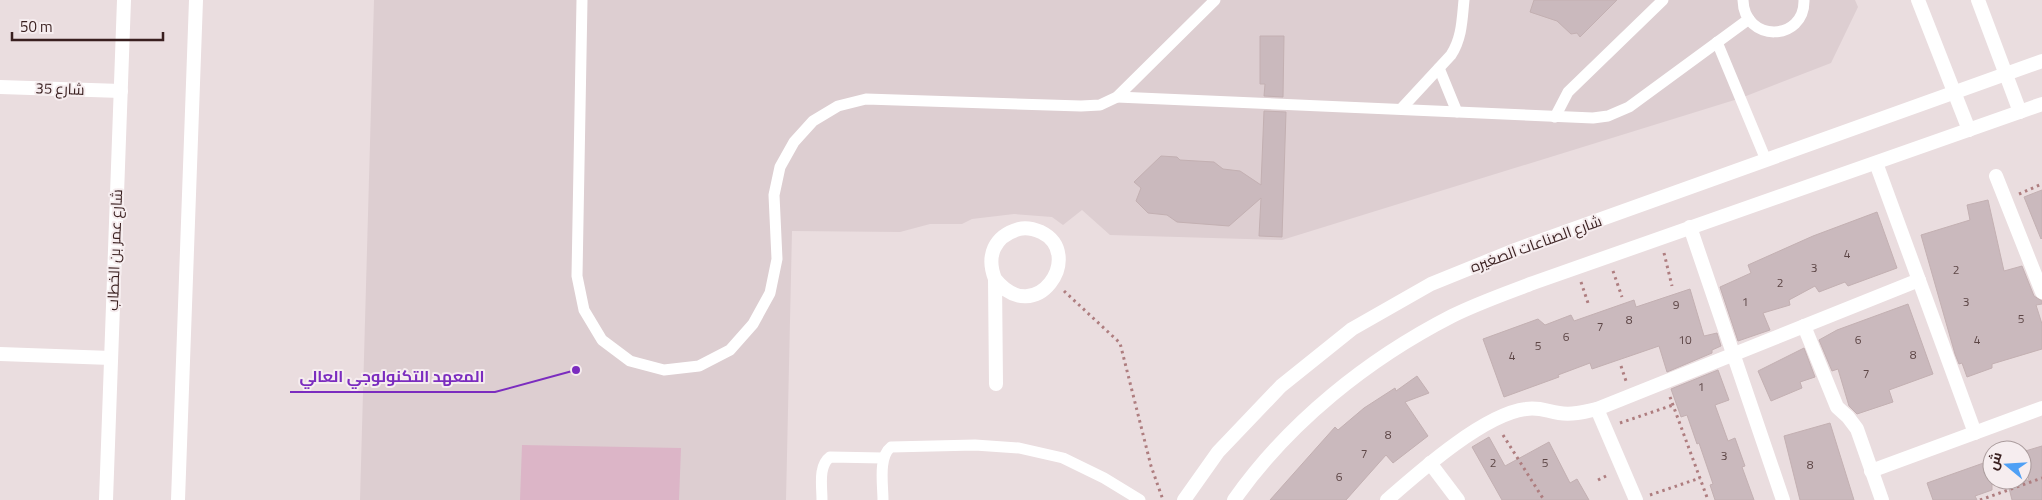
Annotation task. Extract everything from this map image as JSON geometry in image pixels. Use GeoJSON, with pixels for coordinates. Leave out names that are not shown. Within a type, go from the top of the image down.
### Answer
{"type":"FeatureCollection","features":[{"type":"Feature","properties":{"kind":"street","name":"شارع عمر بن الخطاب"},"geometry":{"type":"LineString","coordinates":[[106,500],[124,0]]}},
{"type":"Feature","properties":{"kind":"street"},"geometry":{"type":"LineString","coordinates":[[178,500],[196,0]]}},
{"type":"Feature","properties":{"kind":"street"},"geometry":{"type":"LineString","coordinates":[[1918,0],[1969,130]]}},
{"type":"Feature","properties":{"kind":"street"},"geometry":{"type":"LineString","coordinates":[[1978,0],[2020,112]]}},
{"type":"Feature","properties":{"kind":"street","name":"شارع الصناعات الصغيره"},"geometry":{"type":"LineString","coordinates":[[1184,500],[1218,452],[1281,386],[1352,329],[1431,284],[1515,250],[2042,61]]}},
{"type":"Feature","properties":{"kind":"street","name":"شارع 35"},"geometry":{"type":"LineString","coordinates":[[0,87],[121,91]]}},
{"type":"Feature","properties":{"kind":"street"},"geometry":{"type":"LineString","coordinates":[[1234,500],[1251,476],[1310,413],[1378,359],[1453,315],[1608,256],[2042,104]]}},
{"type":"Feature","properties":{"kind":"street"},"geometry":{"type":"LineString","coordinates":[[1876,163],[1975,433]]}},
{"type":"Feature","properties":{"kind":"street"},"geometry":{"type":"LineString","coordinates":[[1996,176],[2042,292]]}},
{"type":"Feature","properties":{"kind":"street"},"geometry":{"type":"LineString","coordinates":[[1690,227],[1783,500]]}},
{"type":"Feature","properties":{"kind":"street"},"geometry":{"type":"LineString","coordinates":[[1023,228],[1034,229],[1045,234],[1058,253],[1059,265],[1054,280],[1046,290],[1035,295],[1023,297],[1012,294],[1002,288],[995,279],[991,269],[992,252],[998,241],[1008,232],[1023,228]]}},
{"type":"Feature","properties":{"kind":"street"},"geometry":{"type":"LineString","coordinates":[[995,279],[996,384]]}},
{"type":"Feature","properties":{"kind":"street"},"geometry":{"type":"LineString","coordinates":[[1387,500],[1430,463],[1494,419],[1516,411],[1539,407],[1558,413],[1577,414],[1597,409],[1919,280]]}},
{"type":"Feature","properties":{"kind":"street"},"geometry":{"type":"LineString","coordinates":[[1804,326],[1837,407],[1857,429],[1882,500]]}},
{"type":"Feature","properties":{"kind":"street"},"geometry":{"type":"LineString","coordinates":[[0,354],[111,358]]}},
{"type":"Feature","properties":{"kind":"street"},"geometry":{"type":"LineString","coordinates":[[1871,471],[2042,408]]}},
{"type":"Feature","properties":{"kind":"street"},"geometry":{"type":"LineString","coordinates":[[1597,409],[1636,500]]}},
{"type":"Feature","properties":{"kind":"street"},"geometry":{"type":"LineString","coordinates":[[1430,463],[1458,500]]}},
{"type":"Feature","properties":{"kind":"lane"},"geometry":{"type":"LineString","coordinates":[[582,0],[577,276],[584,310],[602,340],[630,361],[664,370],[699,366],[730,350],[753,324],[770,293],[777,259],[774,195],[780,167],[794,142],[813,121],[838,106],[866,99],[1100,105],[1117,97],[1215,0]]}},
{"type":"Feature","properties":{"kind":"lane"},"geometry":{"type":"LineString","coordinates":[[1401,109],[1451,55],[1459,39],[1464,0]]}},
{"type":"Feature","properties":{"kind":"lane"},"geometry":{"type":"LineString","coordinates":[[1555,117],[1568,92],[1663,0]]}},
{"type":"Feature","properties":{"kind":"lane"},"geometry":{"type":"LineString","coordinates":[[1743,0],[1745,13],[1755,26],[1763,30],[1781,32],[1796,23],[1801,15],[1804,0]]}},
{"type":"Feature","properties":{"kind":"lane"},"geometry":{"type":"LineString","coordinates":[[1117,97],[1593,118],[1618,112],[1629,107],[1749,20]]}},
{"type":"Feature","properties":{"kind":"lane"},"geometry":{"type":"LineString","coordinates":[[1717,42],[1766,160]]}},
{"type":"Feature","properties":{"kind":"lane"},"geometry":{"type":"LineString","coordinates":[[1439,68],[1457,112]]}},
{"type":"Feature","properties":{"kind":"lane"},"geometry":{"type":"LineString","coordinates":[[883,500],[883,458],[888,450],[896,446],[975,445],[1019,448],[1063,458],[1104,478],[1140,500]]}},
{"type":"Feature","properties":{"kind":"lane"},"geometry":{"type":"LineString","coordinates":[[822,500],[822,467],[830,457],[883,458]]}},
{"type":"Feature","properties":{"kind":"path"},"geometry":{"type":"LineString","coordinates":[[2005,200],[2042,184]]}},
{"type":"Feature","properties":{"kind":"path"},"geometry":{"type":"LineString","coordinates":[[1660,238],[1672,286]]}},
{"type":"Feature","properties":{"kind":"path"},"geometry":{"type":"LineString","coordinates":[[1608,256],[1622,297]]}},
{"type":"Feature","properties":{"kind":"path"},"geometry":{"type":"LineString","coordinates":[[1576,268],[1589,306]]}},
{"type":"Feature","properties":{"kind":"path"},"geometry":{"type":"LineString","coordinates":[[1054,280],[1120,343],[1151,466],[1164,500]]}},
{"type":"Feature","properties":{"kind":"path"},"geometry":{"type":"LineString","coordinates":[[1664,382],[1708,500]]}},
{"type":"Feature","properties":{"kind":"path"},"geometry":{"type":"LineString","coordinates":[[1605,428],[1673,405]]}},
{"type":"Feature","properties":{"kind":"path"},"geometry":{"type":"LineString","coordinates":[[1494,419],[1544,500]]}},
{"type":"Feature","properties":{"kind":"path"},"geometry":{"type":"LineString","coordinates":[[1636,500],[1700,478]]}},
{"type":"Feature","properties":{"kind":"path"},"geometry":{"type":"LineString","coordinates":[[1980,500],[2042,478]]}},
{"type":"Feature","properties":{"kind":"shaded area"},"geometry":{"type":"Polygon","coordinates":[[[374,0],[1855,0],[1858,7],[1831,63],[1741,98],[1282,240],[1110,235],[1082,210],[1063,225],[1052,217],[1014,214],[972,219],[962,224],[930,224],[900,232],[792,231],[786,500],[360,500],[374,0]]]}},
{"type":"Feature","properties":{"kind":"shaded area"},"geometry":{"type":"Polygon","coordinates":[[[522,445],[681,448],[679,500],[520,500],[522,445]]]}},
{"type":"Feature","properties":{"kind":"building"},"geometry":{"type":"Polygon","coordinates":[[[1534,0],[1617,0],[1580,37],[1577,33],[1571,34],[1557,21],[1530,12],[1534,0]]]}},
{"type":"Feature","properties":{"kind":"building"},"geometry":{"type":"Polygon","coordinates":[[[1260,36],[1284,36],[1283,97],[1264,96],[1265,84],[1260,84],[1260,36]]]}},
{"type":"Feature","properties":{"kind":"building"},"geometry":{"type":"Polygon","coordinates":[[[1264,111],[1286,112],[1282,237],[1259,236],[1261,198],[1229,226],[1177,222],[1167,215],[1148,213],[1136,201],[1141,188],[1134,182],[1161,156],[1177,157],[1180,160],[1214,162],[1223,169],[1240,171],[1261,185],[1264,111]]]}},
{"type":"Feature","properties":{"kind":"building"},"geometry":{"type":"Polygon","coordinates":[[[2042,190],[2042,238],[2041,239],[2024,197],[2042,190]]]}},
{"type":"Feature","properties":{"kind":"building"},"geometry":{"type":"Polygon","coordinates":[[[1988,200],[2004,271],[2022,266],[2034,296],[2042,301],[2042,304],[2036,305],[2042,324],[2042,349],[1992,364],[1992,368],[1967,377],[1962,363],[1959,364],[1955,354],[1921,235],[1970,220],[1967,205],[1988,200]]]}},
{"type":"Feature","properties":{"kind":"building"},"geometry":{"type":"Polygon","coordinates":[[[1877,212],[1897,268],[1848,286],[1845,282],[1819,292],[1815,286],[1789,300],[1790,305],[1763,313],[1770,330],[1738,341],[1720,287],[1751,273],[1748,265],[1813,236],[1877,212]]]}},
{"type":"Feature","properties":{"kind":"building"},"geometry":{"type":"Polygon","coordinates":[[[1690,289],[1704,336],[1717,333],[1721,346],[1712,350],[1712,353],[1667,372],[1659,346],[1592,369],[1590,363],[1558,375],[1559,377],[1504,397],[1483,339],[1538,319],[1545,325],[1571,315],[1574,321],[1634,300],[1636,307],[1690,289]]]}},
{"type":"Feature","properties":{"kind":"building"},"geometry":{"type":"Polygon","coordinates":[[[1908,304],[1933,374],[1889,390],[1893,402],[1857,414],[1849,406],[1838,369],[1832,371],[1819,340],[1837,330],[1908,304]]]}},
{"type":"Feature","properties":{"kind":"building"},"geometry":{"type":"Polygon","coordinates":[[[1804,348],[1815,377],[1800,382],[1802,388],[1771,401],[1758,371],[1804,348]]]}},
{"type":"Feature","properties":{"kind":"building"},"geometry":{"type":"Polygon","coordinates":[[[1718,370],[1729,400],[1715,405],[1728,441],[1735,438],[1745,466],[1742,467],[1754,500],[1715,500],[1710,485],[1713,484],[1699,443],[1697,444],[1687,415],[1681,417],[1671,389],[1718,370]]]}},
{"type":"Feature","properties":{"kind":"building"},"geometry":{"type":"Polygon","coordinates":[[[1417,376],[1429,393],[1405,402],[1428,436],[1393,463],[1386,455],[1346,500],[1270,500],[1335,427],[1338,430],[1364,408],[1395,388],[1396,391],[1417,376]]]}},
{"type":"Feature","properties":{"kind":"building"},"geometry":{"type":"Polygon","coordinates":[[[1830,423],[1854,500],[1800,500],[1784,436],[1830,423]]]}},
{"type":"Feature","properties":{"kind":"building"},"geometry":{"type":"Polygon","coordinates":[[[1489,437],[1505,466],[1549,442],[1570,483],[1577,479],[1589,500],[1502,500],[1472,447],[1489,437]]]}},
{"type":"Feature","properties":{"kind":"building"},"geometry":{"type":"Polygon","coordinates":[[[2042,446],[2042,500],[2012,500],[2010,490],[2032,490],[2032,449],[2042,446]]]}},
{"type":"Feature","properties":{"kind":"building"},"geometry":{"type":"Polygon","coordinates":[[[1982,464],[1982,490],[1992,490],[1975,496],[1977,500],[1933,500],[1927,483],[1982,464]]]}},
{"type":"Feature","properties":{"kind":"place","name":"المعهد التكنولوجي العالي"},"geometry":{"type":"Point","coordinates":[576,370]}}]}
